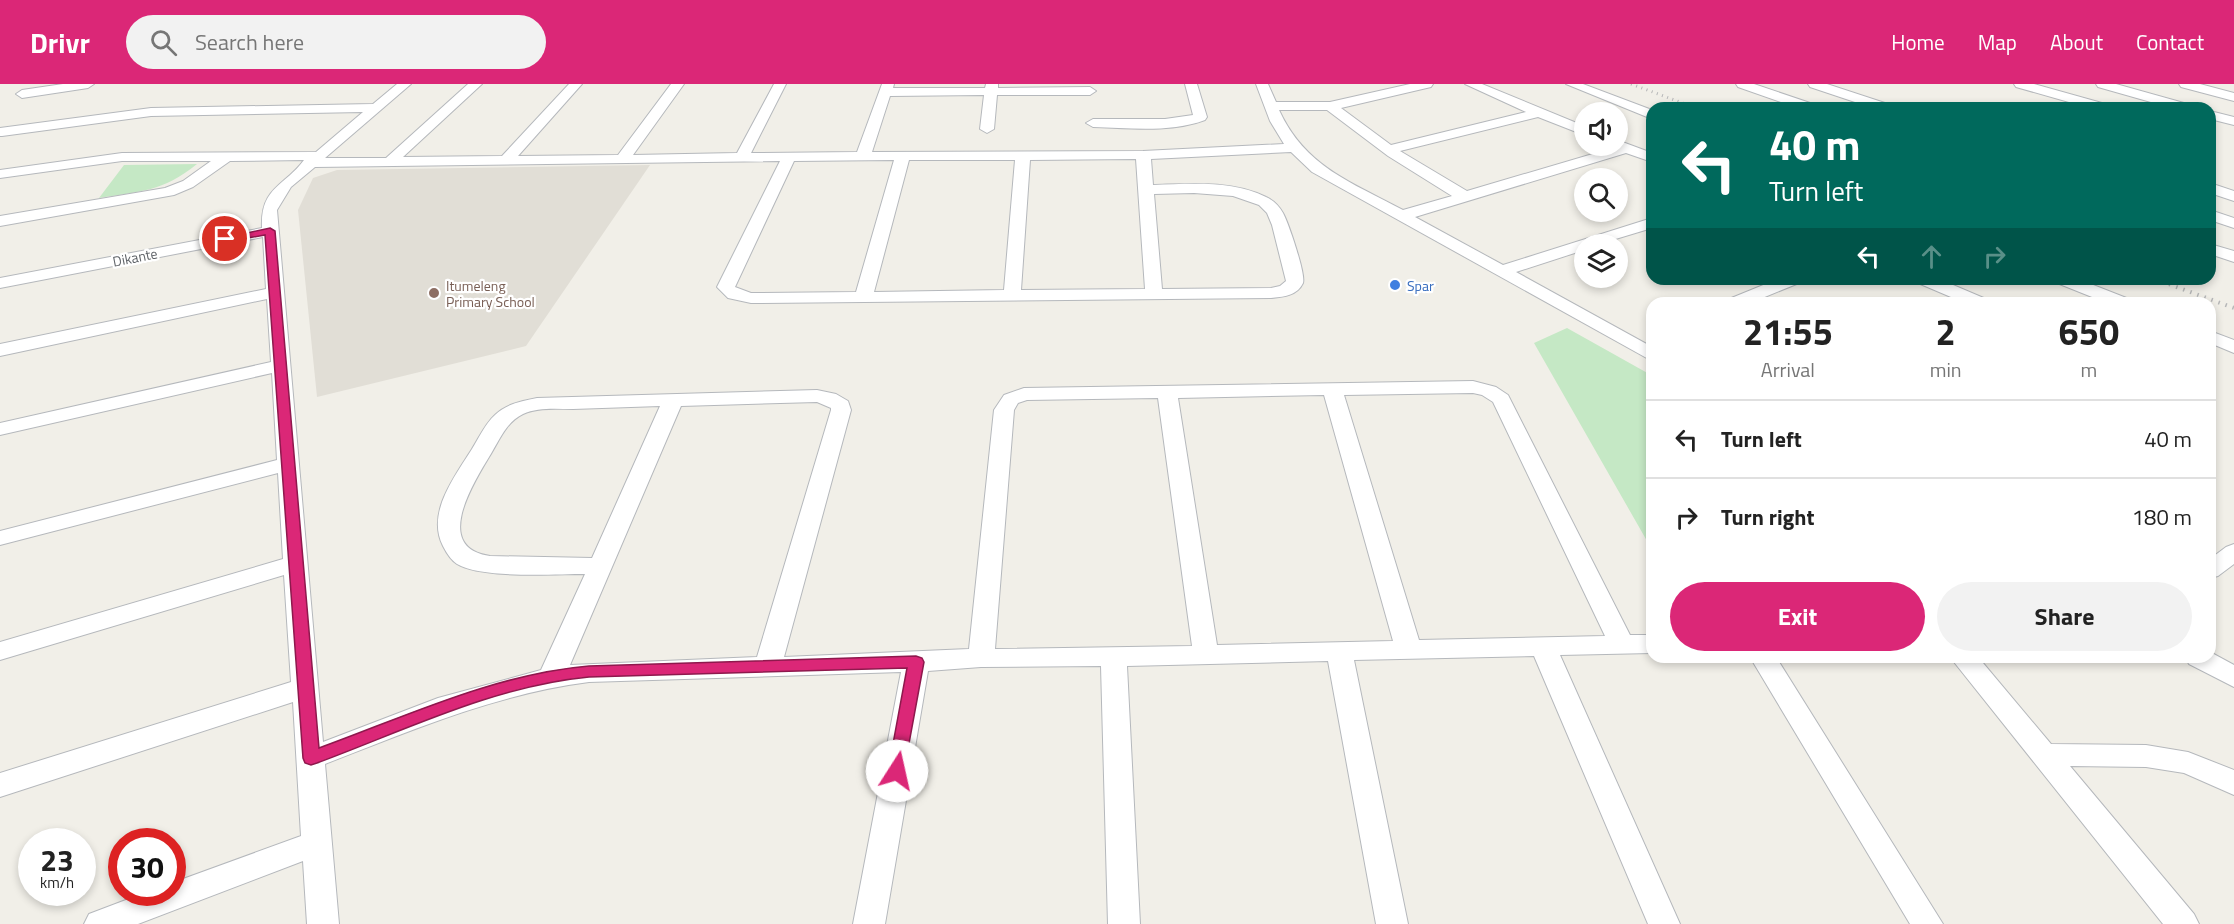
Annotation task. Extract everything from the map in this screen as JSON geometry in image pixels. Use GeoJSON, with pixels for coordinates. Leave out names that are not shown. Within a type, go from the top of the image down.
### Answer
{"type":"FeatureCollection","features":[{"type":"Feature","properties":{"kind":"street"},"geometry":{"type":"LineString","coordinates":[[1,134],[19,98],[88,84]]}},
{"type":"Feature","properties":{"kind":"street"},"geometry":{"type":"LineString","coordinates":[[323,924],[269,210],[277,195],[313,160],[405,84]]}},
{"type":"Feature","properties":{"kind":"street"},"geometry":{"type":"LineString","coordinates":[[391,161],[476,84]]}},
{"type":"Feature","properties":{"kind":"street"},"geometry":{"type":"LineString","coordinates":[[506,161],[576,84]]}},
{"type":"Feature","properties":{"kind":"street"},"geometry":{"type":"LineString","coordinates":[[622,159],[678,84]]}},
{"type":"Feature","properties":{"kind":"street"},"geometry":{"type":"LineString","coordinates":[[742,157],[780,84]]}},
{"type":"Feature","properties":{"kind":"street"},"geometry":{"type":"LineString","coordinates":[[863,156],[886,88],[992,88],[1092,118],[1182,122],[1200,117],[1191,84]]}},
{"type":"Feature","properties":{"kind":"street"},"geometry":{"type":"LineString","coordinates":[[1263,84],[1270,106],[1292,148],[1317,169],[1646,352]]}},
{"type":"Feature","properties":{"kind":"street"},"geometry":{"type":"LineString","coordinates":[[1270,106],[1330,106],[1427,84]]}},
{"type":"Feature","properties":{"kind":"street"},"geometry":{"type":"LineString","coordinates":[[1471,84],[1574,127]]}},
{"type":"Feature","properties":{"kind":"street"},"geometry":{"type":"LineString","coordinates":[[1572,84],[1646,113]]}},
{"type":"Feature","properties":{"kind":"street"},"geometry":{"type":"LineString","coordinates":[[1742,84],[1794,102]]}},
{"type":"Feature","properties":{"kind":"street"},"geometry":{"type":"LineString","coordinates":[[1777,96],[1807,84]]}},
{"type":"Feature","properties":{"kind":"street"},"geometry":{"type":"LineString","coordinates":[[1814,84],[1868,102]]}},
{"type":"Feature","properties":{"kind":"street"},"geometry":{"type":"LineString","coordinates":[[2020,84],[2083,102]]}},
{"type":"Feature","properties":{"kind":"street"},"geometry":{"type":"LineString","coordinates":[[2102,84],[2169,102]]}},
{"type":"Feature","properties":{"kind":"street"},"geometry":{"type":"LineString","coordinates":[[2185,84],[2234,97]]}},
{"type":"Feature","properties":{"kind":"street"},"geometry":{"type":"LineString","coordinates":[[987,129],[992,88]]}},
{"type":"Feature","properties":{"kind":"street"},"geometry":{"type":"LineString","coordinates":[[1330,106],[1389,150],[1466,197]]}},
{"type":"Feature","properties":{"kind":"street"},"geometry":{"type":"LineString","coordinates":[[1,134],[151,112],[376,108]]}},
{"type":"Feature","properties":{"kind":"street"},"geometry":{"type":"LineString","coordinates":[[1389,150],[1537,113]]}},
{"type":"Feature","properties":{"kind":"street"},"geometry":{"type":"LineString","coordinates":[[2216,117],[2234,122]]}},
{"type":"Feature","properties":{"kind":"street"},"geometry":{"type":"LineString","coordinates":[[1092,118],[1143,155],[1292,148]]}},
{"type":"Feature","properties":{"kind":"street"},"geometry":{"type":"LineString","coordinates":[[0,174],[109,158],[227,156],[313,160],[506,161],[903,155],[1023,156],[1092,118]]}},
{"type":"Feature","properties":{"kind":"street"},"geometry":{"type":"LineString","coordinates":[[1628,148],[1646,156]]}},
{"type":"Feature","properties":{"kind":"street"},"geometry":{"type":"LineString","coordinates":[[864,295],[903,155]]}},
{"type":"Feature","properties":{"kind":"street"},"geometry":{"type":"LineString","coordinates":[[1143,155],[1154,295]]}},
{"type":"Feature","properties":{"kind":"street"},"geometry":{"type":"LineString","coordinates":[[0,221],[170,192],[188,184],[227,156]]}},
{"type":"Feature","properties":{"kind":"street"},"geometry":{"type":"LineString","coordinates":[[1012,296],[1023,156]]}},
{"type":"Feature","properties":{"kind":"street"},"geometry":{"type":"LineString","coordinates":[[1401,216],[1591,156]]}},
{"type":"Feature","properties":{"kind":"street"},"geometry":{"type":"LineString","coordinates":[[789,157],[726,287],[737,295],[751,298],[864,295],[1271,293],[1285,291],[1294,283],[1295,278],[1275,212],[1259,198],[1224,190],[1144,190]]}},
{"type":"Feature","properties":{"kind":"street"},"geometry":{"type":"LineString","coordinates":[[2216,190],[2234,196]]}},
{"type":"Feature","properties":{"kind":"street"},"geometry":{"type":"LineString","coordinates":[[2216,217],[2234,223]]}},
{"type":"Feature","properties":{"kind":"street"},"geometry":{"type":"LineString","coordinates":[[1616,234],[1646,225]]}},
{"type":"Feature","properties":{"kind":"street","name":"Dikante"},"geometry":{"type":"LineString","coordinates":[[0,283],[270,231]]}},
{"type":"Feature","properties":{"kind":"street"},"geometry":{"type":"LineString","coordinates":[[1502,271],[1574,247]]}},
{"type":"Feature","properties":{"kind":"street"},"geometry":{"type":"LineString","coordinates":[[2216,251],[2234,257]]}},
{"type":"Feature","properties":{"kind":"street"},"geometry":{"type":"LineString","coordinates":[[1750,297],[1778,285]]}},
{"type":"Feature","properties":{"kind":"street"},"geometry":{"type":"LineString","coordinates":[[1938,285],[1966,297]]}},
{"type":"Feature","properties":{"kind":"street"},"geometry":{"type":"LineString","coordinates":[[2078,285],[2108,297]]}},
{"type":"Feature","properties":{"kind":"street"},"geometry":{"type":"LineString","coordinates":[[0,350],[276,292]]}},
{"type":"Feature","properties":{"kind":"street"},"geometry":{"type":"LineString","coordinates":[[1633,345],[1646,340]]}},
{"type":"Feature","properties":{"kind":"street"},"geometry":{"type":"LineString","coordinates":[[2216,340],[2234,347]]}},
{"type":"Feature","properties":{"kind":"street"},"geometry":{"type":"LineString","coordinates":[[0,429],[281,365]]}},
{"type":"Feature","properties":{"kind":"street"},"geometry":{"type":"LineString","coordinates":[[981,658],[1007,404],[1017,396],[1024,394],[1333,391],[1473,387],[1496,394],[1501,399],[1622,645]]}},
{"type":"Feature","properties":{"kind":"street"},"geometry":{"type":"LineString","coordinates":[[1333,391],[1409,651]]}},
{"type":"Feature","properties":{"kind":"street"},"geometry":{"type":"LineString","coordinates":[[1167,392],[1206,655]]}},
{"type":"Feature","properties":{"kind":"street"},"geometry":{"type":"LineString","coordinates":[[599,566],[488,564],[468,560],[454,549],[449,527],[453,503],[500,422],[515,409],[537,404],[817,396],[829,398],[841,405],[768,666]]}},
{"type":"Feature","properties":{"kind":"street"},"geometry":{"type":"LineString","coordinates":[[552,675],[673,401]]}},
{"type":"Feature","properties":{"kind":"street"},"geometry":{"type":"LineString","coordinates":[[0,538],[287,464]]}},
{"type":"Feature","properties":{"kind":"street"},"geometry":{"type":"LineString","coordinates":[[2216,566],[2234,552]]}},
{"type":"Feature","properties":{"kind":"street"},"geometry":{"type":"LineString","coordinates":[[0,651],[296,563]]}},
{"type":"Feature","properties":{"kind":"street"},"geometry":{"type":"LineString","coordinates":[[311,758],[495,689],[552,675],[981,658],[1409,651],[1646,644]]}},
{"type":"Feature","properties":{"kind":"street"},"geometry":{"type":"LineString","coordinates":[[1544,648],[1664,924]]}},
{"type":"Feature","properties":{"kind":"street"},"geometry":{"type":"LineString","coordinates":[[1339,652],[1392,924]]}},
{"type":"Feature","properties":{"kind":"street"},"geometry":{"type":"LineString","coordinates":[[1114,657],[1124,924]]}},
{"type":"Feature","properties":{"kind":"street"},"geometry":{"type":"LineString","coordinates":[[869,924],[916,662]]}},
{"type":"Feature","properties":{"kind":"street"},"geometry":{"type":"LineString","coordinates":[[1767,663],[1927,924]]}},
{"type":"Feature","properties":{"kind":"street"},"geometry":{"type":"LineString","coordinates":[[1968,663],[2183,924]]}},
{"type":"Feature","properties":{"kind":"street"},"geometry":{"type":"LineString","coordinates":[[2209,663],[2234,677]]}},
{"type":"Feature","properties":{"kind":"street"},"geometry":{"type":"LineString","coordinates":[[0,785],[304,688]]}},
{"type":"Feature","properties":{"kind":"street"},"geometry":{"type":"LineString","coordinates":[[2045,755],[2146,756],[2188,763],[2234,783]]}},
{"type":"Feature","properties":{"kind":"street"},"geometry":{"type":"LineString","coordinates":[[100,924],[317,843]]}},
{"type":"Feature","properties":{"kind":"shaded area","name":"Itumeleng Primary School"},"geometry":{"type":"Polygon","coordinates":[[[650,165],[526,346],[317,397],[298,210],[313,178],[337,170],[650,165]]]}},
{"type":"Feature","properties":{"kind":"green space"},"geometry":{"type":"Polygon","coordinates":[[[197,164],[173,180],[151,189],[99,198],[124,165],[197,164]]]}},
{"type":"Feature","properties":{"kind":"green space"},"geometry":{"type":"Polygon","coordinates":[[[1567,328],[1646,372],[1646,539],[1534,343],[1567,328]]]}},
{"type":"Feature","properties":{"kind":"railway"},"geometry":{"type":"LineString","coordinates":[[1631,84],[1680,102]]}},
{"type":"Feature","properties":{"kind":"railway"},"geometry":{"type":"LineString","coordinates":[[2171,285],[2204,297]]}},
{"type":"Feature","properties":{"kind":"railway"},"geometry":{"type":"LineString","coordinates":[[2216,301],[2234,308]]}},
{"type":"Feature","properties":{"kind":"place","name":"Spar"},"geometry":{"type":"Point","coordinates":[1395,285]}},
{"type":"Feature","properties":{"kind":"place","name":"Itumeleng Primary School"},"geometry":{"type":"Point","coordinates":[434,293]}},
{"type":"Feature","properties":{"kind":"route"},"geometry":{"type":"LineString","coordinates":[[225,239],[270,231],[311,758],[495,689],[552,675],[916,662],[897,771]]}}]}
